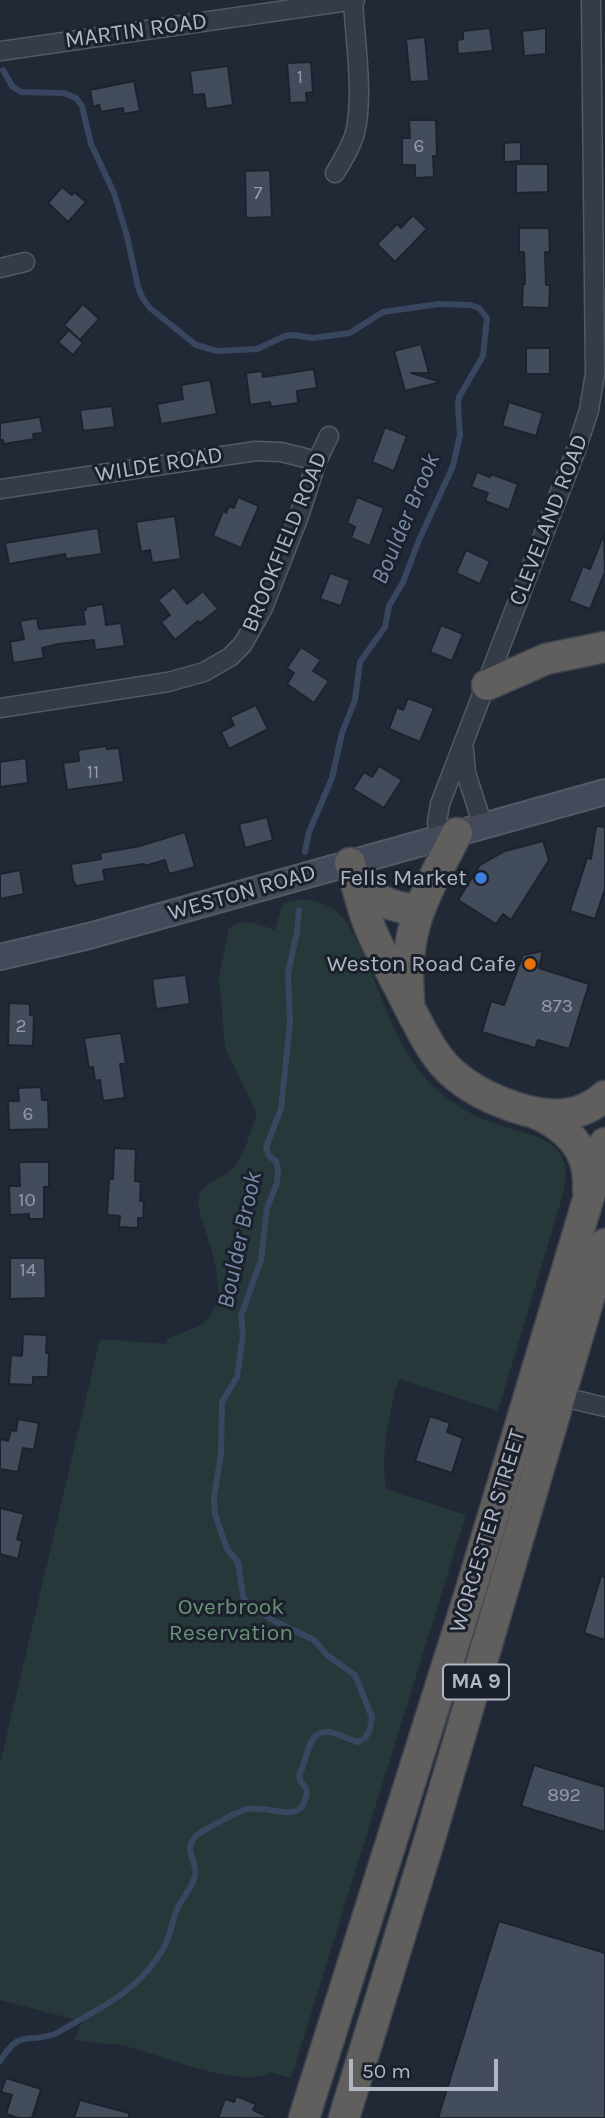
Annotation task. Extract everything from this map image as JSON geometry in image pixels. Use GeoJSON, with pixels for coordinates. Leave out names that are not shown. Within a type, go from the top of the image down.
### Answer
{"type":"FeatureCollection","features":[{"type":"Feature","properties":{"kind":"highway"},"geometry":{"type":"LineString","coordinates":[[486,685],[555,656],[605,647]]}},
{"type":"Feature","properties":{"kind":"highway"},"geometry":{"type":"LineString","coordinates":[[411,1010],[408,962],[411,936],[419,909],[460,833]]}},
{"type":"Feature","properties":{"kind":"highway"},"geometry":{"type":"LineString","coordinates":[[352,870],[373,896],[389,905],[419,909]]}},
{"type":"Feature","properties":{"kind":"highway"},"geometry":{"type":"LineString","coordinates":[[352,870],[372,932],[411,1010],[435,1055],[461,1080],[496,1100],[535,1112],[559,1115],[580,1112],[605,1097]]}},
{"type":"Feature","properties":{"kind":"highway"},"geometry":{"type":"LineString","coordinates":[[535,1112],[561,1128],[583,1154],[589,1174],[587,1203]]}},
{"type":"Feature","properties":{"kind":"highway","name":"WORCESTER STREET"},"geometry":{"type":"LineString","coordinates":[[304,2118],[469,1596],[605,1143]]}},
{"type":"Feature","properties":{"kind":"highway","name":"WORCESTER STREET"},"geometry":{"type":"LineString","coordinates":[[344,2118],[428,1848],[605,1244]]}},
{"type":"Feature","properties":{"kind":"main road","name":"WESTON ROAD"},"geometry":{"type":"LineString","coordinates":[[0,957],[352,870],[460,833],[605,792]]}},
{"type":"Feature","properties":{"kind":"street","name":"MARTIN ROAD"},"geometry":{"type":"LineString","coordinates":[[0,51],[354,0]]}},
{"type":"Feature","properties":{"kind":"street"},"geometry":{"type":"LineString","coordinates":[[335,173],[349,148],[357,122],[354,0]]}},
{"type":"Feature","properties":{"kind":"street","name":"CLEVELAND ROAD"},"geometry":{"type":"LineString","coordinates":[[466,738],[466,774],[460,833],[437,822],[440,804],[579,443],[592,398],[595,374],[600,178],[591,0]]}},
{"type":"Feature","properties":{"kind":"street"},"geometry":{"type":"LineString","coordinates":[[0,268],[25,262]]}},
{"type":"Feature","properties":{"kind":"street","name":"BROOKFIELD ROAD"},"geometry":{"type":"LineString","coordinates":[[0,708],[168,682],[204,672],[230,657],[248,637],[263,608],[317,461],[329,436]]}},
{"type":"Feature","properties":{"kind":"street","name":"WILDE ROAD"},"geometry":{"type":"LineString","coordinates":[[0,489],[248,452],[281,452],[317,461]]}},
{"type":"Feature","properties":{"kind":"street"},"geometry":{"type":"LineString","coordinates":[[559,1396],[605,1407]]}},
{"type":"Feature","properties":{"kind":"green space","name":"Overbrook Reservation"},"geometry":{"type":"Polygon","coordinates":[[[302,899],[327,906],[347,923],[359,944],[398,1036],[424,1077],[442,1094],[473,1114],[548,1143],[558,1151],[564,1161],[566,1175],[563,1194],[498,1411],[399,1379],[386,1434],[386,1489],[466,1515],[291,2078],[270,2072],[241,2077],[201,2069],[123,2045],[75,2040],[80,2025],[84,2022],[0,2000],[0,1764],[100,1339],[166,1344],[168,1338],[203,1323],[212,1314],[217,1303],[215,1263],[199,1210],[199,1198],[206,1186],[229,1172],[237,1162],[257,1113],[225,1048],[219,977],[229,928],[246,922],[275,930],[283,903],[302,899]]]}},
{"type":"Feature","properties":{"kind":"building"},"geometry":{"type":"Polygon","coordinates":[[[490,28],[493,51],[458,54],[457,40],[463,39],[463,31],[490,28]]]}},
{"type":"Feature","properties":{"kind":"building"},"geometry":{"type":"Polygon","coordinates":[[[546,28],[546,54],[524,56],[522,31],[546,28]]]}},
{"type":"Feature","properties":{"kind":"building"},"geometry":{"type":"Polygon","coordinates":[[[425,37],[429,81],[410,82],[406,39],[425,37]]]}},
{"type":"Feature","properties":{"kind":"building"},"geometry":{"type":"Polygon","coordinates":[[[311,62],[313,92],[306,93],[307,102],[290,103],[287,63],[311,62]]]}},
{"type":"Feature","properties":{"kind":"building"},"geometry":{"type":"Polygon","coordinates":[[[228,66],[233,105],[206,109],[204,94],[193,95],[190,71],[228,66]]]}},
{"type":"Feature","properties":{"kind":"building"},"geometry":{"type":"Polygon","coordinates":[[[134,81],[140,111],[124,114],[123,108],[101,112],[99,105],[93,107],[90,90],[134,81]]]}},
{"type":"Feature","properties":{"kind":"building"},"geometry":{"type":"Polygon","coordinates":[[[409,120],[436,120],[437,156],[433,156],[434,177],[415,178],[415,165],[402,165],[402,138],[410,138],[409,120]]]}},
{"type":"Feature","properties":{"kind":"building"},"geometry":{"type":"Polygon","coordinates":[[[521,142],[521,161],[504,162],[504,143],[521,142]]]}},
{"type":"Feature","properties":{"kind":"building"},"geometry":{"type":"Polygon","coordinates":[[[516,164],[548,164],[548,192],[516,193],[516,164]]]}},
{"type":"Feature","properties":{"kind":"building"},"geometry":{"type":"Polygon","coordinates":[[[270,170],[272,217],[246,218],[245,171],[270,170]]]}},
{"type":"Feature","properties":{"kind":"building"},"geometry":{"type":"Polygon","coordinates":[[[62,187],[72,195],[74,192],[86,202],[68,222],[48,203],[62,187]]]}},
{"type":"Feature","properties":{"kind":"building"},"geometry":{"type":"Polygon","coordinates":[[[413,215],[427,229],[395,262],[377,244],[397,224],[401,228],[413,215]]]}},
{"type":"Feature","properties":{"kind":"building"},"geometry":{"type":"Polygon","coordinates":[[[519,228],[549,228],[550,252],[545,252],[546,285],[550,285],[549,308],[522,307],[525,284],[524,252],[519,252],[519,228]]]}},
{"type":"Feature","properties":{"kind":"building"},"geometry":{"type":"Polygon","coordinates":[[[83,304],[99,319],[80,340],[64,325],[83,304]]]}},
{"type":"Feature","properties":{"kind":"building"},"geometry":{"type":"Polygon","coordinates":[[[69,330],[83,343],[73,355],[58,342],[69,330]]]}},
{"type":"Feature","properties":{"kind":"building"},"geometry":{"type":"Polygon","coordinates":[[[421,344],[429,373],[411,373],[441,382],[405,391],[394,351],[421,344]]]}},
{"type":"Feature","properties":{"kind":"building"},"geometry":{"type":"Polygon","coordinates":[[[526,348],[550,348],[550,374],[526,374],[526,348]]]}},
{"type":"Feature","properties":{"kind":"building"},"geometry":{"type":"Polygon","coordinates":[[[314,369],[317,388],[297,391],[298,403],[271,407],[270,402],[250,405],[246,373],[262,371],[263,377],[314,369]]]}},
{"type":"Feature","properties":{"kind":"building"},"geometry":{"type":"Polygon","coordinates":[[[210,380],[217,414],[161,424],[157,404],[183,399],[181,385],[210,380]]]}},
{"type":"Feature","properties":{"kind":"building"},"geometry":{"type":"Polygon","coordinates":[[[509,402],[543,413],[536,436],[502,426],[509,402]]]}},
{"type":"Feature","properties":{"kind":"building"},"geometry":{"type":"Polygon","coordinates":[[[112,406],[115,427],[83,431],[80,410],[112,406]]]}},
{"type":"Feature","properties":{"kind":"building"},"geometry":{"type":"Polygon","coordinates":[[[40,417],[43,433],[33,434],[34,439],[4,444],[3,440],[0,440],[0,423],[40,417]]]}},
{"type":"Feature","properties":{"kind":"building"},"geometry":{"type":"Polygon","coordinates":[[[385,427],[407,436],[394,471],[372,462],[385,427]]]}},
{"type":"Feature","properties":{"kind":"building"},"geometry":{"type":"Polygon","coordinates":[[[477,472],[518,484],[509,510],[485,501],[488,493],[471,487],[477,472]]]}},
{"type":"Feature","properties":{"kind":"building"},"geometry":{"type":"Polygon","coordinates":[[[238,497],[259,506],[241,548],[213,536],[223,511],[226,513],[229,506],[234,508],[238,497]]]}},
{"type":"Feature","properties":{"kind":"building"},"geometry":{"type":"Polygon","coordinates":[[[357,497],[384,508],[370,546],[351,538],[355,527],[347,523],[357,497]]]}},
{"type":"Feature","properties":{"kind":"building"},"geometry":{"type":"Polygon","coordinates":[[[175,516],[181,559],[152,563],[150,550],[141,552],[136,522],[175,516]]]}},
{"type":"Feature","properties":{"kind":"building"},"geometry":{"type":"Polygon","coordinates":[[[98,528],[102,554],[66,559],[65,554],[9,564],[5,543],[98,528]]]}},
{"type":"Feature","properties":{"kind":"building"},"geometry":{"type":"Polygon","coordinates":[[[604,534],[605,572],[590,609],[569,601],[583,566],[590,569],[604,534]]]}},
{"type":"Feature","properties":{"kind":"building"},"geometry":{"type":"Polygon","coordinates":[[[466,550],[490,561],[480,584],[456,573],[466,550]]]}},
{"type":"Feature","properties":{"kind":"building"},"geometry":{"type":"Polygon","coordinates":[[[330,573],[350,580],[341,606],[320,599],[330,573]]]}},
{"type":"Feature","properties":{"kind":"building"},"geometry":{"type":"Polygon","coordinates":[[[174,587],[187,604],[203,591],[218,609],[175,640],[161,622],[170,615],[158,600],[174,587]]]}},
{"type":"Feature","properties":{"kind":"building"},"geometry":{"type":"Polygon","coordinates":[[[103,604],[106,625],[121,623],[125,646],[95,650],[94,640],[58,644],[42,648],[44,658],[13,663],[10,642],[24,639],[20,621],[37,618],[39,629],[85,624],[83,610],[103,604]]]}},
{"type":"Feature","properties":{"kind":"building"},"geometry":{"type":"Polygon","coordinates":[[[441,625],[463,634],[452,661],[430,652],[441,625]]]}},
{"type":"Feature","properties":{"kind":"building"},"geometry":{"type":"Polygon","coordinates":[[[301,647],[321,660],[313,671],[329,681],[314,703],[287,684],[294,673],[287,668],[301,647]]]}},
{"type":"Feature","properties":{"kind":"building"},"geometry":{"type":"Polygon","coordinates":[[[408,698],[434,708],[420,742],[389,729],[397,707],[403,710],[408,698]]]}},
{"type":"Feature","properties":{"kind":"building"},"geometry":{"type":"Polygon","coordinates":[[[256,705],[268,729],[229,749],[221,732],[234,725],[230,717],[256,705]]]}},
{"type":"Feature","properties":{"kind":"building"},"geometry":{"type":"Polygon","coordinates":[[[106,746],[107,749],[119,748],[124,782],[67,790],[63,763],[79,761],[78,750],[106,746]]]}},
{"type":"Feature","properties":{"kind":"building"},"geometry":{"type":"Polygon","coordinates":[[[26,758],[28,783],[0,787],[0,762],[26,758]]]}},
{"type":"Feature","properties":{"kind":"building"},"geometry":{"type":"Polygon","coordinates":[[[379,766],[402,780],[384,808],[353,789],[364,772],[372,777],[379,766]]]}},
{"type":"Feature","properties":{"kind":"building"},"geometry":{"type":"Polygon","coordinates":[[[267,817],[273,840],[245,848],[239,824],[267,817]]]}},
{"type":"Feature","properties":{"kind":"building"},"geometry":{"type":"Polygon","coordinates":[[[596,826],[605,827],[605,889],[595,919],[570,911],[587,858],[591,859],[596,826]]]}},
{"type":"Feature","properties":{"kind":"building"},"geometry":{"type":"Polygon","coordinates":[[[185,832],[195,867],[169,874],[165,860],[145,866],[103,870],[105,881],[76,886],[73,880],[71,864],[101,859],[100,853],[140,846],[185,832]]]}},
{"type":"Feature","properties":{"kind":"building"},"geometry":{"type":"Polygon","coordinates":[[[543,841],[549,860],[511,920],[503,914],[496,924],[458,900],[480,865],[505,851],[543,841]]]}},
{"type":"Feature","properties":{"kind":"building"},"geometry":{"type":"Polygon","coordinates":[[[20,870],[24,894],[0,899],[0,874],[20,870]]]}},
{"type":"Feature","properties":{"kind":"building"},"geometry":{"type":"Polygon","coordinates":[[[543,951],[539,968],[589,984],[569,1049],[538,1040],[535,1048],[482,1032],[491,1001],[504,1005],[523,955],[543,951]]]}},
{"type":"Feature","properties":{"kind":"building"},"geometry":{"type":"Polygon","coordinates":[[[186,975],[190,1004],[156,1009],[152,979],[186,975]]]}},
{"type":"Feature","properties":{"kind":"building"},"geometry":{"type":"Polygon","coordinates":[[[9,1003],[30,1004],[30,1015],[34,1015],[33,1046],[8,1045],[9,1003]]]}},
{"type":"Feature","properties":{"kind":"building"},"geometry":{"type":"Polygon","coordinates":[[[121,1033],[126,1064],[120,1064],[125,1098],[103,1101],[100,1080],[95,1081],[93,1067],[89,1068],[84,1038],[121,1033]]]}},
{"type":"Feature","properties":{"kind":"building"},"geometry":{"type":"Polygon","coordinates":[[[41,1087],[42,1100],[48,1100],[49,1129],[9,1130],[8,1101],[19,1101],[18,1088],[41,1087]]]}},
{"type":"Feature","properties":{"kind":"building"},"geometry":{"type":"Polygon","coordinates":[[[114,1148],[136,1149],[135,1181],[141,1182],[140,1201],[144,1201],[143,1218],[138,1218],[138,1228],[119,1227],[120,1216],[107,1215],[109,1179],[113,1179],[114,1148]]]}},
{"type":"Feature","properties":{"kind":"building"},"geometry":{"type":"Polygon","coordinates":[[[19,1162],[49,1162],[49,1187],[44,1187],[44,1219],[29,1219],[29,1214],[10,1215],[9,1186],[20,1186],[19,1162]]]}},
{"type":"Feature","properties":{"kind":"building"},"geometry":{"type":"Polygon","coordinates":[[[10,1258],[45,1258],[46,1298],[10,1299],[10,1258]]]}},
{"type":"Feature","properties":{"kind":"building"},"geometry":{"type":"Polygon","coordinates":[[[23,1334],[47,1335],[48,1377],[33,1377],[33,1385],[9,1384],[11,1355],[22,1356],[23,1334]]]}},
{"type":"Feature","properties":{"kind":"building"},"geometry":{"type":"Polygon","coordinates":[[[430,1416],[450,1423],[447,1432],[463,1438],[452,1473],[415,1461],[430,1416]]]}},
{"type":"Feature","properties":{"kind":"building"},"geometry":{"type":"Polygon","coordinates":[[[18,1419],[39,1423],[34,1450],[23,1448],[18,1472],[0,1469],[0,1439],[8,1441],[11,1430],[16,1431],[18,1419]]]}},
{"type":"Feature","properties":{"kind":"building"},"geometry":{"type":"Polygon","coordinates":[[[0,1508],[24,1514],[17,1539],[22,1541],[18,1559],[0,1554],[0,1508]]]}},
{"type":"Feature","properties":{"kind":"building"},"geometry":{"type":"Polygon","coordinates":[[[601,1576],[605,1577],[605,1640],[584,1633],[601,1576]]]}},
{"type":"Feature","properties":{"kind":"building"},"geometry":{"type":"Polygon","coordinates":[[[534,1765],[605,1787],[605,1832],[521,1806],[534,1765]]]}},
{"type":"Feature","properties":{"kind":"building"},"geometry":{"type":"Polygon","coordinates":[[[499,1921],[605,1953],[605,2118],[438,2118],[499,1921]]]}},
{"type":"Feature","properties":{"kind":"building"},"geometry":{"type":"Polygon","coordinates":[[[6,2078],[41,2089],[32,2118],[18,2118],[6,2114],[12,2095],[1,2092],[6,2078]]]}},
{"type":"Feature","properties":{"kind":"building"},"geometry":{"type":"Polygon","coordinates":[[[236,2096],[256,2104],[253,2110],[271,2118],[218,2118],[225,2099],[234,2102],[236,2096]]]}},
{"type":"Feature","properties":{"kind":"building"},"geometry":{"type":"Polygon","coordinates":[[[80,2100],[129,2113],[129,2118],[74,2118],[80,2100]]]}},
{"type":"Feature","properties":{"kind":"waterway","name":"Boulder Brook"},"geometry":{"type":"LineString","coordinates":[[3,70],[12,86],[21,92],[64,93],[76,98],[82,106],[91,144],[114,193],[143,299],[150,308],[196,345],[217,351],[257,349],[285,336],[313,338],[350,333],[383,312],[439,304],[470,305],[479,308],[487,318],[483,356],[459,397],[460,435],[453,466],[403,582],[389,606],[385,627],[360,662],[355,700],[342,733],[332,778],[309,832],[305,852]]}},
{"type":"Feature","properties":{"kind":"waterway","name":"Boulder Brook"},"geometry":{"type":"LineString","coordinates":[[0,2061],[13,2044],[24,2039],[55,2034],[115,1999],[142,1977],[165,1944],[177,1909],[194,1880],[190,1846],[196,1836],[248,1809],[285,1812],[300,1809],[307,1790],[299,1775],[316,1735],[330,1732],[358,1742],[365,1738],[370,1729],[372,1717],[355,1675],[327,1655],[314,1640],[274,1621],[247,1603],[243,1596],[238,1562],[227,1549],[215,1514],[214,1497],[221,1454],[222,1402],[237,1377],[243,1335],[241,1316],[261,1260],[267,1208],[277,1183],[276,1161],[269,1156],[266,1147],[281,1109],[290,1022],[288,973],[299,910]]}},
{"type":"Feature","properties":{"kind":"place","name":"Fells Market"},"geometry":{"type":"Point","coordinates":[481,878]}},
{"type":"Feature","properties":{"kind":"place","name":"Weston Road Cafe"},"geometry":{"type":"Point","coordinates":[530,964]}}]}
